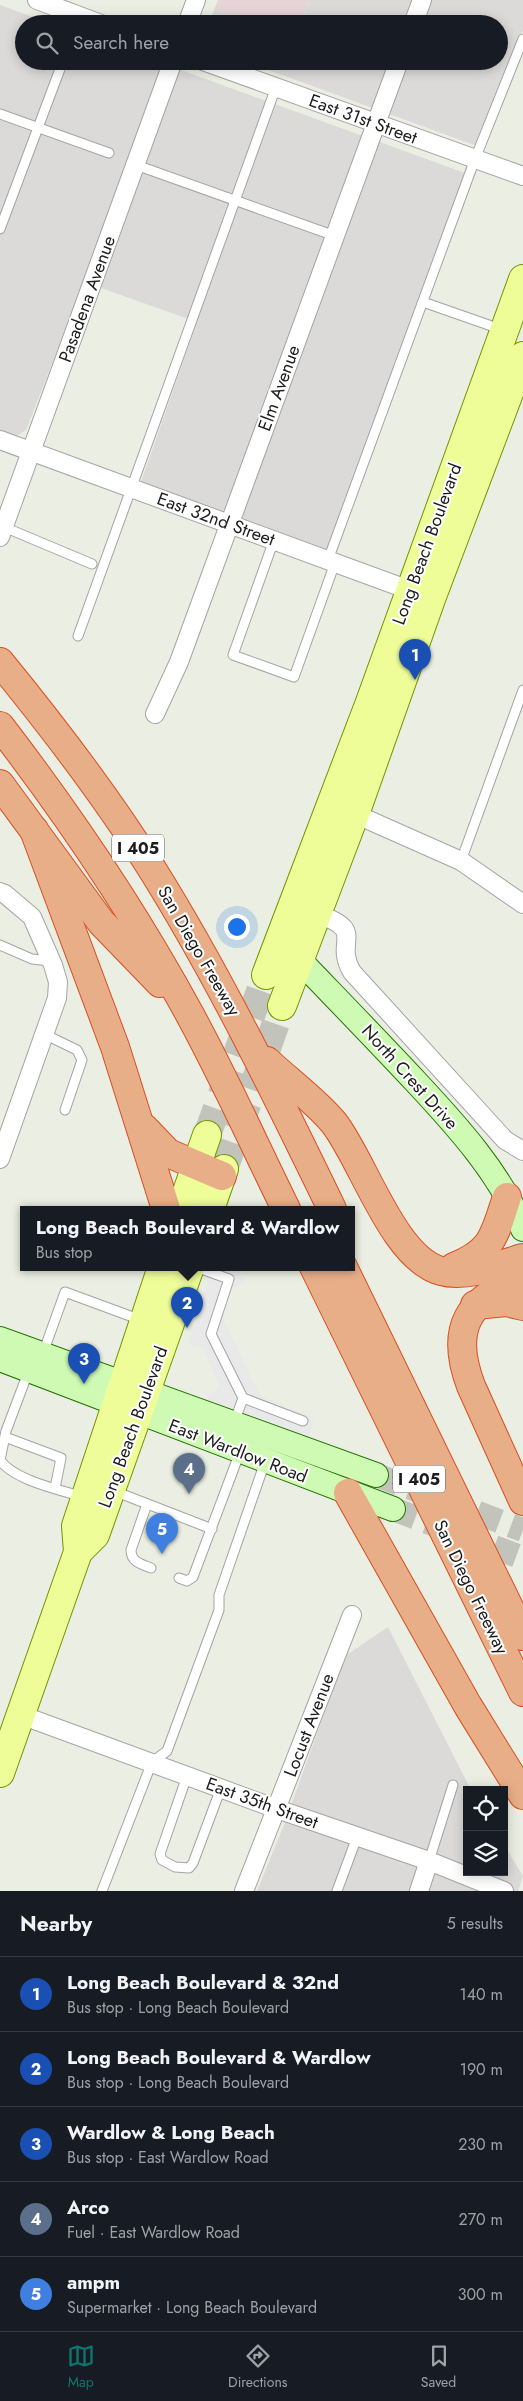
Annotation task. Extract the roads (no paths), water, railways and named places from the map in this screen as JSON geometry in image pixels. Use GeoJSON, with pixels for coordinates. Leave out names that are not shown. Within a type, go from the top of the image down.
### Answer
{"type":"FeatureCollection","features":[{"type":"Feature","properties":{"kind":"highway","name":"San Diego Freeway"},"geometry":{"type":"LineString","coordinates":[[0,662],[50,723],[126,829],[180,916],[253,1048],[331,1206]]}},
{"type":"Feature","properties":{"kind":"highway"},"geometry":{"type":"LineString","coordinates":[[0,685],[76,781],[157,904],[206,990],[314,1206]]}},
{"type":"Feature","properties":{"kind":"highway","name":"I 405"},"geometry":{"type":"LineString","coordinates":[[0,726],[98,861],[130,910],[191,1016],[285,1206]]}},
{"type":"Feature","properties":{"kind":"highway"},"geometry":{"type":"LineString","coordinates":[[0,784],[101,922],[191,1016],[224,1042],[303,1206]]}},
{"type":"Feature","properties":{"kind":"highway"},"geometry":{"type":"LineString","coordinates":[[34,830],[109,1030],[165,1206]]}},
{"type":"Feature","properties":{"kind":"highway"},"geometry":{"type":"LineString","coordinates":[[253,1048],[334,1124],[402,1239],[424,1263],[443,1272],[469,1271],[523,1258]]}},
{"type":"Feature","properties":{"kind":"highway"},"geometry":{"type":"LineString","coordinates":[[137,1120],[162,1149],[196,1167],[223,1173]]}},
{"type":"Feature","properties":{"kind":"highway"},"geometry":{"type":"LineString","coordinates":[[443,1272],[464,1263],[485,1249],[492,1240],[507,1197]]}},
{"type":"Feature","properties":{"kind":"highway","name":"I 405"},"geometry":{"type":"LineString","coordinates":[[355,1256],[523,1598]]}},
{"type":"Feature","properties":{"kind":"highway","name":"San Diego Freeway"},"geometry":{"type":"LineString","coordinates":[[316,1271],[523,1692]]}},
{"type":"Feature","properties":{"kind":"highway"},"geometry":{"type":"LineString","coordinates":[[334,1271],[523,1656]]}},
{"type":"Feature","properties":{"kind":"highway"},"geometry":{"type":"LineString","coordinates":[[345,1271],[523,1636]]}},
{"type":"Feature","properties":{"kind":"highway"},"geometry":{"type":"LineString","coordinates":[[521,1496],[464,1366],[461,1345],[465,1324],[476,1304],[499,1287],[523,1277]]}},
{"type":"Feature","properties":{"kind":"highway"},"geometry":{"type":"LineString","coordinates":[[476,1304],[506,1302],[523,1306]]}},
{"type":"Feature","properties":{"kind":"highway"},"geometry":{"type":"LineString","coordinates":[[348,1493],[468,1706],[523,1795]]}},
{"type":"Feature","properties":{"kind":"main road","name":"Long Beach Boulevard"},"geometry":{"type":"LineString","coordinates":[[282,1006],[355,814],[421,594],[504,330],[523,279]]}},
{"type":"Feature","properties":{"kind":"main road","name":"Long Beach Boulevard"},"geometry":{"type":"LineString","coordinates":[[266,975],[363,720],[421,594],[523,356]]}},
{"type":"Feature","properties":{"kind":"main road","name":"North Crest Drive"},"geometry":{"type":"LineString","coordinates":[[279,939],[444,1113],[478,1154],[507,1197],[523,1229]]}},
{"type":"Feature","properties":{"kind":"main road"},"geometry":{"type":"LineString","coordinates":[[183,1206],[208,1135]]}},
{"type":"Feature","properties":{"kind":"main road"},"geometry":{"type":"LineString","coordinates":[[211,1206],[223,1173]]}},
{"type":"Feature","properties":{"kind":"main road","name":"Long Beach Boulevard"},"geometry":{"type":"LineString","coordinates":[[131,1398],[144,1321],[161,1271]]}},
{"type":"Feature","properties":{"kind":"main road","name":"Long Beach Boulevard"},"geometry":{"type":"LineString","coordinates":[[3,1756],[21,1715],[78,1552],[95,1535],[98,1494],[131,1398],[188,1271]]}},
{"type":"Feature","properties":{"kind":"main road","name":"East Wardlow Road"},"geometry":{"type":"LineString","coordinates":[[0,1339],[36,1362],[131,1398],[240,1452],[393,1509]]}},
{"type":"Feature","properties":{"kind":"main road","name":"East Wardlow Road"},"geometry":{"type":"LineString","coordinates":[[0,1359],[36,1362]]}},
{"type":"Feature","properties":{"kind":"main road","name":"East Wardlow Road"},"geometry":{"type":"LineString","coordinates":[[131,1398],[234,1424],[376,1475]]}},
{"type":"Feature","properties":{"kind":"street"},"geometry":{"type":"LineString","coordinates":[[36,0],[68,15]]}},
{"type":"Feature","properties":{"kind":"street"},"geometry":{"type":"LineString","coordinates":[[190,15],[196,0]]}},
{"type":"Feature","properties":{"kind":"street"},"geometry":{"type":"LineString","coordinates":[[416,15],[422,0]]}},
{"type":"Feature","properties":{"kind":"street","name":"Pasadena Avenue"},"geometry":{"type":"LineString","coordinates":[[2,532],[170,70]]}},
{"type":"Feature","properties":{"kind":"street","name":"East 31st Street"},"geometry":{"type":"LineString","coordinates":[[228,70],[523,176]]}},
{"type":"Feature","properties":{"kind":"street","name":"Elm Avenue"},"geometry":{"type":"LineString","coordinates":[[155,714],[179,662],[396,70]]}},
{"type":"Feature","properties":{"kind":"street","name":"East 32nd Street"},"geometry":{"type":"LineString","coordinates":[[0,440],[421,594]]}},
{"type":"Feature","properties":{"kind":"street"},"geometry":{"type":"LineString","coordinates":[[355,814],[461,860],[523,904]]}},
{"type":"Feature","properties":{"kind":"street"},"geometry":{"type":"LineString","coordinates":[[0,892],[6,894],[32,917],[58,982],[57,998],[0,1159]]}},
{"type":"Feature","properties":{"kind":"street"},"geometry":{"type":"LineString","coordinates":[[317,914],[338,921],[343,925],[346,933],[346,957],[352,972],[505,1140],[523,1151]]}},
{"type":"Feature","properties":{"kind":"street","name":"Locust Avenue"},"geometry":{"type":"LineString","coordinates":[[244,1891],[352,1615]]}},
{"type":"Feature","properties":{"kind":"street","name":"East 35th Street"},"geometry":{"type":"LineString","coordinates":[[21,1715],[277,1809],[429,1861],[504,1891]]}},
{"type":"Feature","properties":{"kind":"street"},"geometry":{"type":"LineString","coordinates":[[419,1891],[429,1861]]}},
{"type":"Feature","properties":{"kind":"lane"},"geometry":{"type":"LineString","coordinates":[[274,540],[233,655],[294,677],[423,302],[475,159],[522,42]]}},
{"type":"Feature","properties":{"kind":"lane"},"geometry":{"type":"LineString","coordinates":[[0,230],[60,70]]}},
{"type":"Feature","properties":{"kind":"lane"},"geometry":{"type":"LineString","coordinates":[[78,636],[276,87]]}},
{"type":"Feature","properties":{"kind":"lane"},"geometry":{"type":"LineString","coordinates":[[0,114],[109,153]]}},
{"type":"Feature","properties":{"kind":"lane"},"geometry":{"type":"LineString","coordinates":[[136,165],[335,236]]}},
{"type":"Feature","properties":{"kind":"lane"},"geometry":{"type":"LineString","coordinates":[[423,302],[504,330]]}},
{"type":"Feature","properties":{"kind":"lane"},"geometry":{"type":"LineString","coordinates":[[2,532],[92,564]]}},
{"type":"Feature","properties":{"kind":"lane"},"geometry":{"type":"LineString","coordinates":[[461,860],[523,690]]}},
{"type":"Feature","properties":{"kind":"lane"},"geometry":{"type":"LineString","coordinates":[[0,945],[32,959],[51,961]]}},
{"type":"Feature","properties":{"kind":"lane"},"geometry":{"type":"LineString","coordinates":[[44,1034],[77,1050],[82,1060],[65,1110]]}},
{"type":"Feature","properties":{"kind":"lane"},"geometry":{"type":"LineString","coordinates":[[207,1271],[229,1279],[212,1334],[243,1398],[303,1422]]}},
{"type":"Feature","properties":{"kind":"lane"},"geometry":{"type":"LineString","coordinates":[[144,1321],[64,1292],[5,1437],[0,1460],[5,1467],[17,1474],[55,1488],[147,1504],[212,1529]]}},
{"type":"Feature","properties":{"kind":"lane"},"geometry":{"type":"LineString","coordinates":[[234,1424],[243,1398]]}},
{"type":"Feature","properties":{"kind":"lane"},"geometry":{"type":"LineString","coordinates":[[5,1437],[61,1458],[55,1488]]}},
{"type":"Feature","properties":{"kind":"lane"},"geometry":{"type":"LineString","coordinates":[[180,1578],[187,1581],[193,1578],[240,1452]]}},
{"type":"Feature","properties":{"kind":"lane"},"geometry":{"type":"LineString","coordinates":[[102,1891],[152,1762],[167,1751],[219,1610],[219,1595],[265,1462]]}},
{"type":"Feature","properties":{"kind":"lane"},"geometry":{"type":"LineString","coordinates":[[147,1504],[130,1550],[131,1556],[136,1562],[152,1568]]}},
{"type":"Feature","properties":{"kind":"lane"},"geometry":{"type":"LineString","coordinates":[[187,1776],[160,1854],[162,1860],[174,1867],[189,1868],[193,1863],[221,1788]]}},
{"type":"Feature","properties":{"kind":"lane"},"geometry":{"type":"LineString","coordinates":[[429,1861],[453,1785]]}},
{"type":"Feature","properties":{"kind":"lane"},"geometry":{"type":"LineString","coordinates":[[337,1891],[357,1837]]}},
{"type":"Feature","properties":{"kind":"tunnel"},"geometry":{"type":"LineString","coordinates":[[207,1135],[266,975]]}},
{"type":"Feature","properties":{"kind":"tunnel"},"geometry":{"type":"LineString","coordinates":[[224,1169],[282,1006]]}},
{"type":"Feature","properties":{"kind":"tunnel"},"geometry":{"type":"LineString","coordinates":[[376,1475],[523,1530]]}},
{"type":"Feature","properties":{"kind":"tunnel"},"geometry":{"type":"LineString","coordinates":[[393,1509],[523,1558]]}},
{"type":"Feature","properties":{"kind":"place","name":"Long Beach Boulevard & 32nd"},"geometry":{"type":"Point","coordinates":[415,680]}},
{"type":"Feature","properties":{"kind":"place","name":"Long Beach Boulevard & Wardlow"},"geometry":{"type":"Point","coordinates":[187,1328]}},
{"type":"Feature","properties":{"kind":"place","name":"Wardlow & Long Beach"},"geometry":{"type":"Point","coordinates":[84,1384]}},
{"type":"Feature","properties":{"kind":"place","name":"Arco"},"geometry":{"type":"Point","coordinates":[189,1494]}},
{"type":"Feature","properties":{"kind":"place","name":"ampm"},"geometry":{"type":"Point","coordinates":[162,1554]}}]}
